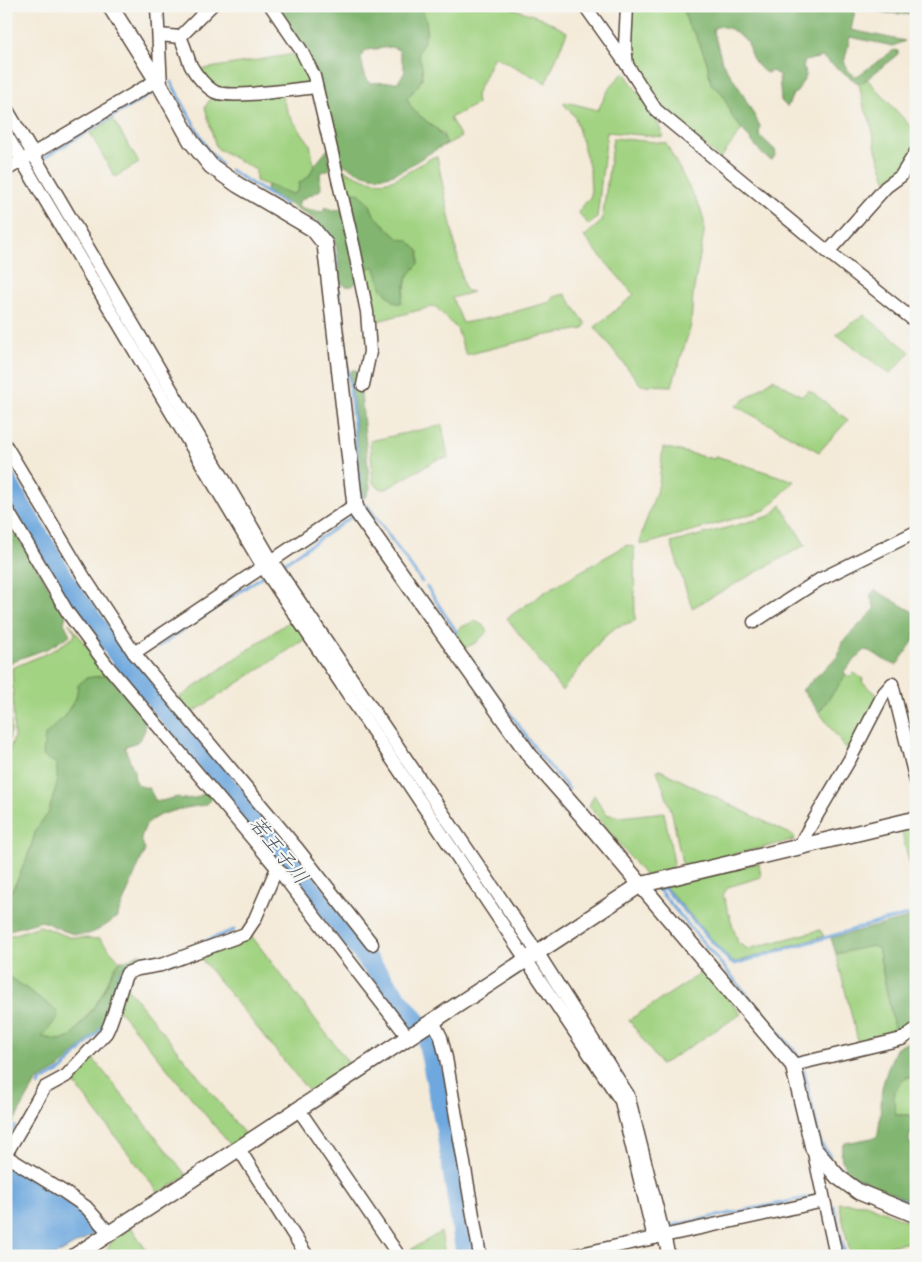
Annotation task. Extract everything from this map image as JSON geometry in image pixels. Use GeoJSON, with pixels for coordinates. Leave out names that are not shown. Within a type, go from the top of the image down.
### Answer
{"type":"FeatureCollection","features":[{"type":"Feature","properties":{"kind":"street"},"geometry":{"type":"LineString","coordinates":[[110,6],[159,84],[191,141],[211,166],[238,185],[313,229],[325,244],[355,505],[358,513],[530,756],[793,1066],[836,1256]]}},
{"type":"Feature","properties":{"kind":"street"},"geometry":{"type":"LineString","coordinates":[[157,6],[159,84]]}},
{"type":"Feature","properties":{"kind":"street"},"geometry":{"type":"LineString","coordinates":[[180,37],[210,6]]}},
{"type":"Feature","properties":{"kind":"street"},"geometry":{"type":"LineString","coordinates":[[271,6],[310,66],[314,76],[367,312],[370,352],[363,385]]}},
{"type":"Feature","properties":{"kind":"street"},"geometry":{"type":"LineString","coordinates":[[585,6],[656,110],[916,322]]}},
{"type":"Feature","properties":{"kind":"street"},"geometry":{"type":"LineString","coordinates":[[627,6],[625,46],[627,65]]}},
{"type":"Feature","properties":{"kind":"street"},"geometry":{"type":"LineString","coordinates":[[159,35],[180,37]]}},
{"type":"Feature","properties":{"kind":"street"},"geometry":{"type":"LineString","coordinates":[[180,37],[191,66],[215,92],[227,95],[316,87]]}},
{"type":"Feature","properties":{"kind":"street"},"geometry":{"type":"LineString","coordinates":[[6,170],[159,84]]}},
{"type":"Feature","properties":{"kind":"street"},"geometry":{"type":"LineString","coordinates":[[6,108],[268,564]]}},
{"type":"Feature","properties":{"kind":"street"},"geometry":{"type":"LineString","coordinates":[[6,134],[268,564],[531,956],[621,1101],[659,1237],[669,1256]]}},
{"type":"Feature","properties":{"kind":"street"},"geometry":{"type":"LineString","coordinates":[[828,252],[886,187],[901,176],[916,152]]}},
{"type":"Feature","properties":{"kind":"street"},"geometry":{"type":"LineString","coordinates":[[6,446],[84,578],[134,653],[296,847],[372,944]]}},
{"type":"Feature","properties":{"kind":"street"},"geometry":{"type":"LineString","coordinates":[[134,653],[355,505]]}},
{"type":"Feature","properties":{"kind":"street"},"geometry":{"type":"LineString","coordinates":[[6,508],[68,613],[106,664],[277,868],[410,1036]]}},
{"type":"Feature","properties":{"kind":"street"},"geometry":{"type":"LineString","coordinates":[[754,622],[819,580],[916,532]]}},
{"type":"Feature","properties":{"kind":"street"},"geometry":{"type":"LineString","coordinates":[[800,846],[850,759],[884,693],[892,684],[916,781]]}},
{"type":"Feature","properties":{"kind":"street"},"geometry":{"type":"LineString","coordinates":[[75,1256],[640,885],[916,820]]}},
{"type":"Feature","properties":{"kind":"street"},"geometry":{"type":"LineString","coordinates":[[110,1234],[86,1207],[6,1155],[44,1088],[66,1076],[106,1033],[127,973],[161,965],[245,934],[255,919],[277,868]]}},
{"type":"Feature","properties":{"kind":"street"},"geometry":{"type":"LineString","coordinates":[[431,1022],[441,1037],[446,1058],[480,1256]]}},
{"type":"Feature","properties":{"kind":"street"},"geometry":{"type":"LineString","coordinates":[[793,1066],[902,1039],[916,1029]]}},
{"type":"Feature","properties":{"kind":"street"},"geometry":{"type":"LineString","coordinates":[[299,1110],[399,1256]]}},
{"type":"Feature","properties":{"kind":"street"},"geometry":{"type":"LineString","coordinates":[[813,1148],[838,1177],[859,1192],[916,1215]]}},
{"type":"Feature","properties":{"kind":"street"},"geometry":{"type":"LineString","coordinates":[[239,1149],[307,1256]]}},
{"type":"Feature","properties":{"kind":"street"},"geometry":{"type":"LineString","coordinates":[[570,1256],[824,1201]]}},
{"type":"Feature","properties":{"kind":"green space"},"geometry":{"type":"Polygon","coordinates":[[[283,6],[420,6],[427,25],[424,41],[418,53],[423,73],[417,87],[407,98],[415,111],[438,131],[447,144],[407,168],[385,176],[372,176],[358,172],[340,162],[320,82],[283,16],[283,6]],[[392,47],[366,50],[361,57],[364,73],[369,83],[398,82],[405,72],[399,50],[392,47]]]}},
{"type":"Feature","properties":{"kind":"green space"},"geometry":{"type":"Polygon","coordinates":[[[420,6],[506,6],[542,18],[567,32],[546,83],[494,56],[476,95],[477,104],[450,118],[461,137],[447,144],[443,134],[410,108],[407,98],[417,87],[423,73],[418,53],[424,41],[427,25],[420,6]]]}},
{"type":"Feature","properties":{"kind":"green space"},"geometry":{"type":"Polygon","coordinates":[[[632,6],[682,6],[689,27],[696,35],[707,62],[711,84],[723,93],[733,118],[743,128],[720,159],[665,111],[654,98],[630,53],[632,6]]]}},
{"type":"Feature","properties":{"kind":"green space"},"geometry":{"type":"Polygon","coordinates":[[[682,6],[856,6],[851,30],[905,41],[893,46],[850,37],[844,63],[856,77],[894,50],[898,51],[898,54],[859,84],[822,57],[805,61],[803,67],[806,75],[797,92],[793,94],[788,106],[786,106],[781,101],[779,75],[772,71],[766,73],[758,66],[751,56],[748,42],[731,29],[719,26],[713,29],[722,62],[741,91],[760,126],[759,135],[775,150],[776,154],[772,160],[763,155],[733,118],[722,93],[711,84],[707,62],[696,35],[689,27],[682,6]]]}},
{"type":"Feature","properties":{"kind":"green space"},"geometry":{"type":"Polygon","coordinates":[[[865,6],[916,8],[916,15],[886,13],[865,6]]]}},
{"type":"Feature","properties":{"kind":"green space"},"geometry":{"type":"Polygon","coordinates":[[[300,53],[313,83],[221,91],[198,70],[300,53]]]}},
{"type":"Feature","properties":{"kind":"green space"},"geometry":{"type":"Polygon","coordinates":[[[624,72],[656,120],[664,137],[607,132],[597,218],[589,225],[578,212],[591,196],[590,170],[575,117],[563,103],[566,102],[598,110],[610,87],[624,72]]]}},
{"type":"Feature","properties":{"kind":"green space"},"geometry":{"type":"Polygon","coordinates":[[[867,79],[916,132],[914,148],[908,160],[887,182],[876,150],[871,122],[864,108],[859,84],[867,79]]]}},
{"type":"Feature","properties":{"kind":"green space"},"geometry":{"type":"Polygon","coordinates":[[[280,92],[289,115],[310,144],[314,166],[309,176],[299,183],[298,191],[292,194],[256,181],[256,170],[218,149],[205,107],[214,93],[280,92]]]}},
{"type":"Feature","properties":{"kind":"green space"},"geometry":{"type":"Polygon","coordinates":[[[113,119],[139,163],[115,177],[90,133],[113,119]]]}},
{"type":"Feature","properties":{"kind":"green space"},"geometry":{"type":"Polygon","coordinates":[[[613,138],[666,143],[701,210],[704,221],[704,233],[693,294],[691,325],[672,386],[641,385],[595,327],[634,295],[584,237],[602,221],[613,138]]]}},
{"type":"Feature","properties":{"kind":"green space"},"geometry":{"type":"Polygon","coordinates":[[[328,149],[330,169],[320,173],[321,189],[300,200],[298,205],[302,208],[322,212],[326,207],[332,210],[342,209],[358,281],[354,285],[349,286],[340,282],[336,246],[328,230],[266,189],[268,185],[292,194],[298,191],[299,183],[309,176],[314,166],[328,149]]]}},
{"type":"Feature","properties":{"kind":"green space"},"geometry":{"type":"Polygon","coordinates":[[[433,157],[437,157],[464,288],[467,291],[473,292],[452,298],[463,323],[495,317],[550,302],[553,297],[565,294],[586,324],[583,329],[542,336],[466,355],[457,329],[435,306],[370,323],[362,271],[374,266],[382,289],[395,303],[403,297],[407,277],[419,263],[399,239],[374,215],[370,205],[343,193],[337,166],[368,180],[383,181],[399,177],[433,157]]]}},
{"type":"Feature","properties":{"kind":"green space"},"geometry":{"type":"Polygon","coordinates":[[[352,191],[360,194],[370,205],[374,215],[399,239],[408,240],[419,251],[419,263],[407,277],[401,303],[395,303],[382,289],[374,266],[362,271],[343,193],[352,191]]]}},
{"type":"Feature","properties":{"kind":"green space"},"geometry":{"type":"Polygon","coordinates":[[[864,315],[910,352],[890,374],[836,334],[864,315]]]}},
{"type":"Feature","properties":{"kind":"green space"},"geometry":{"type":"Polygon","coordinates":[[[352,370],[356,370],[361,378],[370,488],[366,497],[363,497],[362,493],[350,373],[352,370]]]}},
{"type":"Feature","properties":{"kind":"green space"},"geometry":{"type":"Polygon","coordinates":[[[773,379],[802,396],[809,390],[848,420],[819,452],[736,406],[773,379]]]}},
{"type":"Feature","properties":{"kind":"green space"},"geometry":{"type":"Polygon","coordinates":[[[442,425],[448,458],[438,459],[386,489],[375,485],[373,482],[370,441],[442,425]]]}},
{"type":"Feature","properties":{"kind":"green space"},"geometry":{"type":"Polygon","coordinates":[[[663,447],[714,459],[716,456],[794,481],[765,510],[646,544],[640,544],[659,484],[663,447]]]}},
{"type":"Feature","properties":{"kind":"green space"},"geometry":{"type":"Polygon","coordinates":[[[781,505],[805,545],[692,608],[671,543],[770,516],[781,505]]]}},
{"type":"Feature","properties":{"kind":"green space"},"geometry":{"type":"Polygon","coordinates":[[[6,518],[66,615],[64,623],[70,635],[49,648],[6,665],[6,518]]]}},
{"type":"Feature","properties":{"kind":"green space"},"geometry":{"type":"Polygon","coordinates":[[[627,545],[634,547],[635,621],[616,627],[601,640],[562,691],[507,618],[548,590],[627,545]]]}},
{"type":"Feature","properties":{"kind":"green space"},"geometry":{"type":"Polygon","coordinates":[[[875,590],[915,613],[916,637],[897,665],[889,663],[865,650],[844,671],[846,675],[819,712],[802,690],[838,656],[842,642],[875,609],[870,595],[875,590]]]}},
{"type":"Feature","properties":{"kind":"green space"},"geometry":{"type":"Polygon","coordinates":[[[294,618],[307,638],[189,715],[177,699],[294,618]]]}},
{"type":"Feature","properties":{"kind":"green space"},"geometry":{"type":"Polygon","coordinates":[[[475,621],[484,626],[488,631],[477,642],[465,648],[457,637],[459,628],[475,621]]]}},
{"type":"Feature","properties":{"kind":"green space"},"geometry":{"type":"Polygon","coordinates":[[[69,623],[108,675],[86,678],[79,685],[76,698],[63,718],[45,735],[57,764],[58,782],[54,802],[49,813],[37,828],[20,874],[6,898],[6,761],[14,737],[12,668],[50,652],[74,637],[75,633],[69,623]]]}},
{"type":"Feature","properties":{"kind":"green space"},"geometry":{"type":"Polygon","coordinates":[[[8,670],[11,731],[6,750],[6,671],[8,670]]]}},
{"type":"Feature","properties":{"kind":"green space"},"geometry":{"type":"Polygon","coordinates":[[[854,673],[863,679],[862,682],[879,696],[850,754],[819,712],[846,675],[850,677],[854,673]]]}},
{"type":"Feature","properties":{"kind":"green space"},"geometry":{"type":"Polygon","coordinates":[[[108,675],[144,716],[145,730],[141,738],[125,748],[134,771],[135,781],[140,786],[149,788],[155,800],[161,801],[178,797],[182,799],[195,798],[207,792],[212,798],[205,805],[166,813],[147,824],[141,839],[145,850],[117,917],[106,925],[96,931],[81,935],[64,931],[42,921],[6,931],[6,898],[15,886],[32,845],[36,829],[48,814],[57,783],[57,764],[43,756],[45,735],[63,718],[76,698],[78,685],[86,678],[108,675]]]}},
{"type":"Feature","properties":{"kind":"green space"},"geometry":{"type":"Polygon","coordinates":[[[657,770],[794,836],[794,840],[686,866],[682,863],[672,813],[657,770]]]}},
{"type":"Feature","properties":{"kind":"green space"},"geometry":{"type":"Polygon","coordinates":[[[594,795],[606,814],[620,817],[664,812],[674,863],[671,869],[645,876],[589,806],[594,795]]]}},
{"type":"Feature","properties":{"kind":"green space"},"geometry":{"type":"Polygon","coordinates":[[[914,826],[916,831],[916,889],[901,829],[914,826]]]}},
{"type":"Feature","properties":{"kind":"green space"},"geometry":{"type":"Polygon","coordinates":[[[759,863],[761,877],[728,887],[723,895],[738,943],[748,949],[820,930],[824,936],[732,962],[664,885],[759,863]]]}},
{"type":"Feature","properties":{"kind":"green space"},"geometry":{"type":"Polygon","coordinates":[[[916,916],[916,1022],[903,1035],[895,1033],[878,948],[872,946],[836,954],[831,938],[916,916]]]}},
{"type":"Feature","properties":{"kind":"green space"},"geometry":{"type":"Polygon","coordinates":[[[40,926],[69,937],[100,939],[120,961],[113,970],[101,997],[70,1038],[58,1040],[42,1037],[58,1017],[56,1010],[6,974],[6,934],[13,935],[40,926]]]}},
{"type":"Feature","properties":{"kind":"green space"},"geometry":{"type":"Polygon","coordinates":[[[250,934],[351,1066],[311,1094],[199,956],[250,934]]]}},
{"type":"Feature","properties":{"kind":"green space"},"geometry":{"type":"Polygon","coordinates":[[[870,946],[878,948],[895,1033],[903,1035],[859,1045],[836,954],[870,946]]]}},
{"type":"Feature","properties":{"kind":"green space"},"geometry":{"type":"Polygon","coordinates":[[[140,953],[145,960],[130,963],[121,969],[103,1024],[98,1031],[60,1068],[37,1081],[6,1135],[6,974],[56,1010],[58,1017],[42,1037],[58,1040],[70,1038],[86,1018],[98,1002],[114,969],[120,961],[126,961],[140,953]]]}},
{"type":"Feature","properties":{"kind":"green space"},"geometry":{"type":"Polygon","coordinates":[[[705,971],[741,1014],[661,1065],[629,1020],[705,971]]]}},
{"type":"Feature","properties":{"kind":"green space"},"geometry":{"type":"Polygon","coordinates":[[[125,985],[247,1137],[232,1147],[118,1009],[125,985]]]}},
{"type":"Feature","properties":{"kind":"green space"},"geometry":{"type":"Polygon","coordinates":[[[916,1036],[916,1076],[906,1077],[898,1086],[894,1098],[896,1115],[909,1115],[916,1118],[916,1133],[910,1134],[909,1141],[913,1147],[916,1163],[916,1204],[848,1173],[841,1154],[845,1143],[877,1137],[882,1089],[888,1067],[897,1047],[911,1041],[916,1036]]]}},
{"type":"Feature","properties":{"kind":"green space"},"geometry":{"type":"Polygon","coordinates":[[[91,1056],[187,1176],[159,1193],[71,1079],[91,1056]]]}},
{"type":"Feature","properties":{"kind":"green space"},"geometry":{"type":"Polygon","coordinates":[[[916,1076],[916,1118],[909,1115],[896,1115],[893,1097],[896,1087],[904,1079],[916,1076]]]}},
{"type":"Feature","properties":{"kind":"green space"},"geometry":{"type":"Polygon","coordinates":[[[839,1203],[866,1204],[916,1225],[916,1241],[850,1253],[839,1203]]]}},
{"type":"Feature","properties":{"kind":"green space"},"geometry":{"type":"Polygon","coordinates":[[[131,1227],[150,1256],[103,1256],[113,1239],[131,1227]]]}},
{"type":"Feature","properties":{"kind":"green space"},"geometry":{"type":"Polygon","coordinates":[[[441,1232],[445,1256],[404,1256],[403,1254],[441,1232]]]}},
{"type":"Feature","properties":{"kind":"water"},"geometry":{"type":"Polygon","coordinates":[[[6,1163],[76,1207],[101,1230],[54,1256],[6,1256],[6,1163]]]}},
{"type":"Feature","properties":{"kind":"waterway"},"geometry":{"type":"LineString","coordinates":[[171,82],[208,150],[221,164]]}},
{"type":"Feature","properties":{"kind":"waterway"},"geometry":{"type":"LineString","coordinates":[[45,157],[154,92]]}},
{"type":"Feature","properties":{"kind":"waterway"},"geometry":{"type":"LineString","coordinates":[[6,121],[25,153]]}},
{"type":"Feature","properties":{"kind":"waterway"},"geometry":{"type":"LineString","coordinates":[[31,163],[56,205]]}},
{"type":"Feature","properties":{"kind":"waterway"},"geometry":{"type":"LineString","coordinates":[[230,170],[286,205]]}},
{"type":"Feature","properties":{"kind":"waterway"},"geometry":{"type":"LineString","coordinates":[[317,224],[330,235],[335,257],[362,498]]}},
{"type":"Feature","properties":{"kind":"waterway","name":"若王子川"},"geometry":{"type":"LineString","coordinates":[[6,480],[73,593],[119,656],[286,857],[426,1034],[446,1131],[466,1256]]}},
{"type":"Feature","properties":{"kind":"waterway"},"geometry":{"type":"LineString","coordinates":[[367,505],[422,582]]}},
{"type":"Feature","properties":{"kind":"waterway","name":"若王子川"},"geometry":{"type":"LineString","coordinates":[[13,508],[24,509]]}},
{"type":"Feature","properties":{"kind":"waterway"},"geometry":{"type":"LineString","coordinates":[[281,565],[353,516]]}},
{"type":"Feature","properties":{"kind":"waterway"},"geometry":{"type":"LineString","coordinates":[[157,648],[264,575]]}},
{"type":"Feature","properties":{"kind":"waterway"},"geometry":{"type":"LineString","coordinates":[[427,587],[456,631],[456,638],[540,755],[569,789]]}},
{"type":"Feature","properties":{"kind":"waterway","name":"若王子川"},"geometry":{"type":"LineString","coordinates":[[128,667],[134,664]]}},
{"type":"Feature","properties":{"kind":"waterway","name":"若王子川"},"geometry":{"type":"LineString","coordinates":[[281,861],[286,857]]}},
{"type":"Feature","properties":{"kind":"waterway"},"geometry":{"type":"LineString","coordinates":[[658,889],[664,888],[731,963],[735,964],[916,913]]}},
{"type":"Feature","properties":{"kind":"waterway"},"geometry":{"type":"LineString","coordinates":[[658,889],[798,1055]]}},
{"type":"Feature","properties":{"kind":"waterway"},"geometry":{"type":"LineString","coordinates":[[157,960],[234,930]]}},
{"type":"Feature","properties":{"kind":"waterway"},"geometry":{"type":"LineString","coordinates":[[125,968],[131,963],[147,961]]}},
{"type":"Feature","properties":{"kind":"waterway"},"geometry":{"type":"LineString","coordinates":[[39,1086],[40,1082],[62,1070],[99,1031],[104,1024],[121,972]]}},
{"type":"Feature","properties":{"kind":"waterway"},"geometry":{"type":"LineString","coordinates":[[804,1070],[821,1144],[830,1156]]}},
{"type":"Feature","properties":{"kind":"waterway"},"geometry":{"type":"LineString","coordinates":[[7,1142],[15,1126]]}},
{"type":"Feature","properties":{"kind":"waterway"},"geometry":{"type":"LineString","coordinates":[[839,1167],[866,1184],[916,1206]]}},
{"type":"Feature","properties":{"kind":"waterway"},"geometry":{"type":"LineString","coordinates":[[673,1225],[815,1196]]}},
{"type":"Feature","properties":{"kind":"waterway"},"geometry":{"type":"LineString","coordinates":[[834,1206],[845,1256]]}}]}
